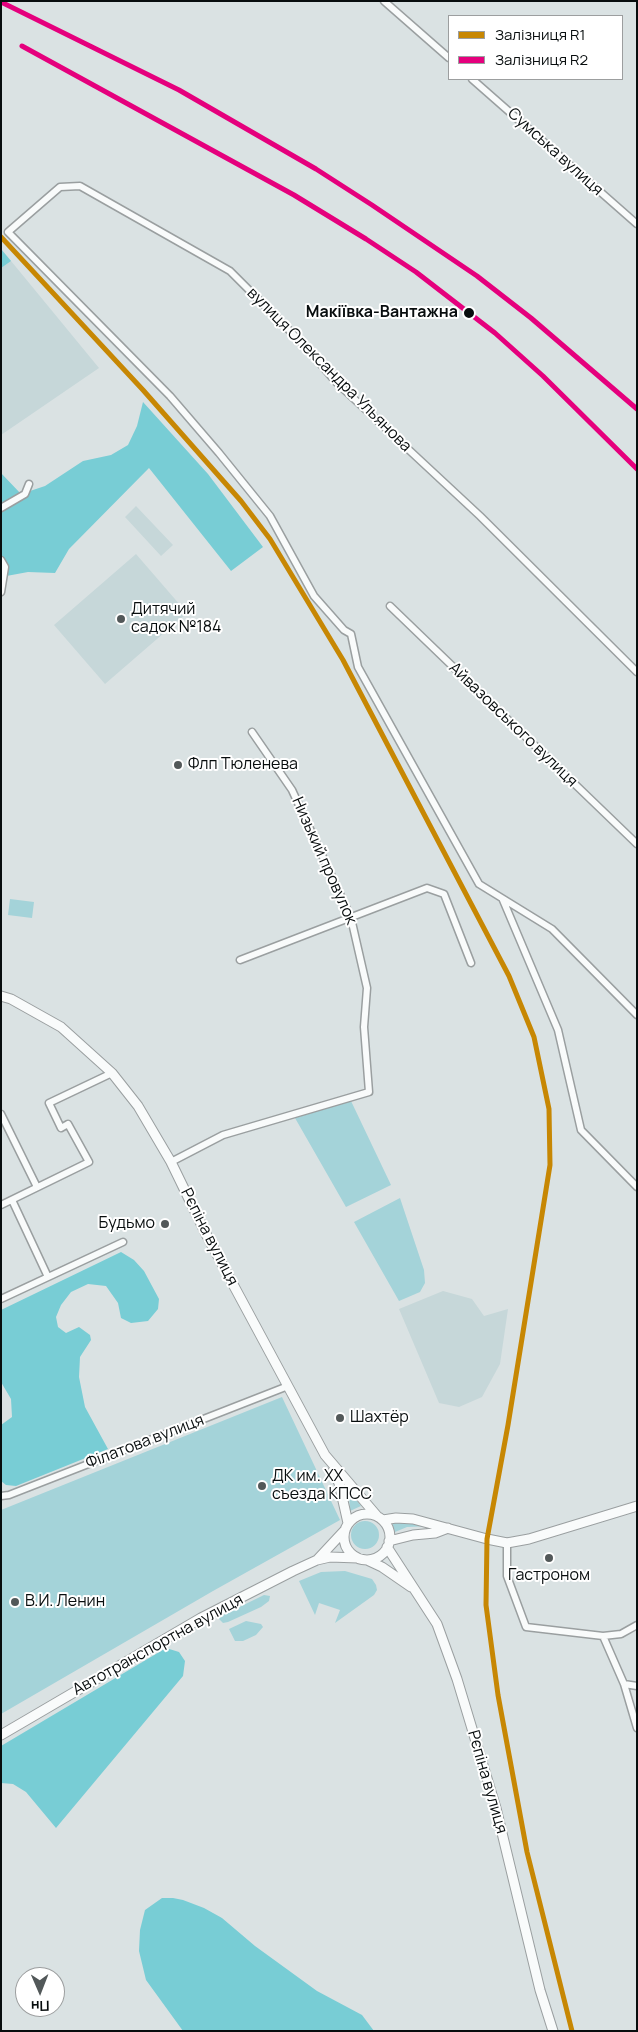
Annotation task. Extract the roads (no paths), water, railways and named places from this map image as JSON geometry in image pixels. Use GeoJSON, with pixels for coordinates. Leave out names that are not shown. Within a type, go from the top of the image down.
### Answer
{"type":"FeatureCollection","features":[{"type":"Feature","properties":{"kind":"street"},"geometry":{"type":"LineString","coordinates":[[384,1],[448,57]]}},
{"type":"Feature","properties":{"kind":"street","name":"Сумська вулиця"},"geometry":{"type":"LineString","coordinates":[[473,80],[637,224]]}},
{"type":"Feature","properties":{"kind":"street","name":"вулиця Олександра Ульянова"},"geometry":{"type":"LineString","coordinates":[[504,900],[479,884],[358,667],[351,634],[344,630],[314,596],[270,516],[220,453],[170,396],[8,232],[60,187],[80,186],[230,271],[307,348],[336,382],[480,516],[637,672]]}},
{"type":"Feature","properties":{"kind":"street"},"geometry":{"type":"LineString","coordinates":[[1,508],[26,494],[29,484]]}},
{"type":"Feature","properties":{"kind":"street"},"geometry":{"type":"LineString","coordinates":[[1,560],[5,567],[1,592]]}},
{"type":"Feature","properties":{"kind":"street","name":"Айвазовського вулиця"},"geometry":{"type":"LineString","coordinates":[[390,606],[637,844]]}},
{"type":"Feature","properties":{"kind":"street","name":"Низький провулок"},"geometry":{"type":"LineString","coordinates":[[171,1162],[223,1135],[369,1092],[364,1027],[367,988],[351,917],[292,790],[252,732]]}},
{"type":"Feature","properties":{"kind":"street"},"geometry":{"type":"LineString","coordinates":[[240,960],[427,888],[444,894],[471,963]]}},
{"type":"Feature","properties":{"kind":"street"},"geometry":{"type":"LineString","coordinates":[[504,900],[552,929],[637,1015]]}},
{"type":"Feature","properties":{"kind":"street"},"geometry":{"type":"LineString","coordinates":[[504,900],[558,1030],[581,1130],[637,1187]]}},
{"type":"Feature","properties":{"kind":"street","name":"Рєпіна вулиця"},"geometry":{"type":"LineString","coordinates":[[1,996],[11,999],[61,1027],[112,1073],[144,1114],[171,1162],[207,1236],[325,1455],[380,1518]]}},
{"type":"Feature","properties":{"kind":"street"},"geometry":{"type":"LineString","coordinates":[[1,1205],[89,1162],[68,1124],[62,1128],[49,1104],[112,1073]]}},
{"type":"Feature","properties":{"kind":"street"},"geometry":{"type":"LineString","coordinates":[[1,1114],[38,1188]]}},
{"type":"Feature","properties":{"kind":"street"},"geometry":{"type":"LineString","coordinates":[[12,1200],[48,1277]]}},
{"type":"Feature","properties":{"kind":"street"},"geometry":{"type":"LineString","coordinates":[[1,1299],[123,1242]]}},
{"type":"Feature","properties":{"kind":"street","name":"Філатова вулиця"},"geometry":{"type":"LineString","coordinates":[[1,1496],[9,1496],[288,1386]]}},
{"type":"Feature","properties":{"kind":"street"},"geometry":{"type":"LineString","coordinates":[[325,1455],[340,1484],[346,1526],[344,1541],[348,1551],[361,1559],[382,1566],[417,1592]]}},
{"type":"Feature","properties":{"kind":"street"},"geometry":{"type":"LineString","coordinates":[[317,1560],[339,1538],[346,1526],[356,1516],[367,1514],[380,1518],[413,1519],[507,1543],[529,1539],[637,1506]]}},
{"type":"Feature","properties":{"kind":"street"},"geometry":{"type":"LineString","coordinates":[[380,1518],[388,1528],[388,1544]]}},
{"type":"Feature","properties":{"kind":"street"},"geometry":{"type":"LineString","coordinates":[[317,1560],[330,1557],[361,1559],[378,1557],[388,1544],[413,1535],[435,1533],[448,1528]]}},
{"type":"Feature","properties":{"kind":"street"},"geometry":{"type":"LineString","coordinates":[[507,1543],[507,1576],[526,1627],[603,1636],[621,1634],[637,1624]]}},
{"type":"Feature","properties":{"kind":"street","name":"Рєпіна вулиця"},"geometry":{"type":"LineString","coordinates":[[388,1544],[437,1624],[457,1680],[496,1808],[540,1990],[553,2031]]}},
{"type":"Feature","properties":{"kind":"street","name":"Автотранспортна вулиця"},"geometry":{"type":"LineString","coordinates":[[1,1735],[201,1618],[317,1560]]}},
{"type":"Feature","properties":{"kind":"street"},"geometry":{"type":"LineString","coordinates":[[603,1636],[624,1684],[637,1728]]}},
{"type":"Feature","properties":{"kind":"street"},"geometry":{"type":"LineString","coordinates":[[624,1684],[637,1686]]}},
{"type":"Feature","properties":{"kind":"rail line","name":"R2"},"geometry":{"type":"LineString","coordinates":[[1,2],[179,90],[316,169],[477,276],[531,318],[637,409]]}},
{"type":"Feature","properties":{"kind":"rail line","name":"R2"},"geometry":{"type":"LineString","coordinates":[[22,46],[294,195],[416,272],[495,333],[543,376],[637,469]]}},
{"type":"Feature","properties":{"kind":"rail line","name":"R1"},"geometry":{"type":"LineString","coordinates":[[1,237],[143,390],[241,501],[270,539],[343,660],[509,976],[534,1037],[549,1109],[550,1165],[508,1425],[487,1539],[486,1605],[498,1695],[527,1852],[572,2031]]}},
{"type":"Feature","properties":{"kind":"place","name":"Макіївка-Вантажна"},"geometry":{"type":"Point","coordinates":[469,313]}},
{"type":"Feature","properties":{"kind":"place","name":"Дитячий садок №184"},"geometry":{"type":"Point","coordinates":[121,619]}},
{"type":"Feature","properties":{"kind":"place","name":"Флп Тюленева"},"geometry":{"type":"Point","coordinates":[178,765]}},
{"type":"Feature","properties":{"kind":"place","name":"Будьмо"},"geometry":{"type":"Point","coordinates":[165,1224]}},
{"type":"Feature","properties":{"kind":"place","name":"Шахтёр"},"geometry":{"type":"Point","coordinates":[340,1418]}},
{"type":"Feature","properties":{"kind":"place","name":"ДК им. XX съезда КПСС"},"geometry":{"type":"Point","coordinates":[262,1486]}},
{"type":"Feature","properties":{"kind":"place","name":"Гастроном"},"geometry":{"type":"Point","coordinates":[549,1558]}},
{"type":"Feature","properties":{"kind":"place","name":"В.И. Ленин"},"geometry":{"type":"Point","coordinates":[15,1602]}}]}
